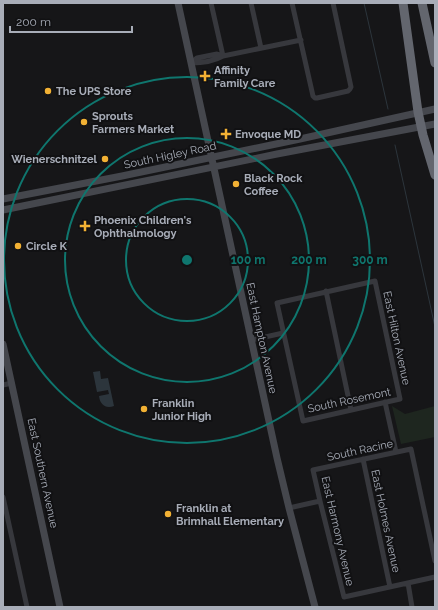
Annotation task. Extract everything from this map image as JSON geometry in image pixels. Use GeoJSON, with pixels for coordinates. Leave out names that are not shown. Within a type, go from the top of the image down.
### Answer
{"type":"FeatureCollection","features":[{"type":"Feature","properties":{"kind":"highway"},"geometry":{"type":"LineString","coordinates":[[403,3],[420,127],[435,175]]}},
{"type":"Feature","properties":{"kind":"highway"},"geometry":{"type":"LineString","coordinates":[[422,3],[435,63]]}},
{"type":"Feature","properties":{"kind":"main road","name":"East Hampton Avenue"},"geometry":{"type":"LineString","coordinates":[[178,3],[289,508],[315,607]]}},
{"type":"Feature","properties":{"kind":"main road","name":"South Higley Road"},"geometry":{"type":"LineString","coordinates":[[3,199],[211,158],[432,110]]}},
{"type":"Feature","properties":{"kind":"main road","name":"South Higley Road"},"geometry":{"type":"LineString","coordinates":[[3,210],[213,166],[434,124]]}},
{"type":"Feature","properties":{"kind":"main road"},"geometry":{"type":"LineString","coordinates":[[308,148],[309,143],[348,132],[358,126]]}},
{"type":"Feature","properties":{"kind":"main road"},"geometry":{"type":"LineString","coordinates":[[90,192],[92,187],[116,182],[122,176]]}},
{"type":"Feature","properties":{"kind":"main road"},"geometry":{"type":"LineString","coordinates":[[47,201],[56,194],[82,188],[84,184]]}},
{"type":"Feature","properties":{"kind":"main road","name":"East Southern Avenue"},"geometry":{"type":"LineString","coordinates":[[3,344],[60,607]]}},
{"type":"Feature","properties":{"kind":"street"},"geometry":{"type":"LineString","coordinates":[[211,3],[223,56]]}},
{"type":"Feature","properties":{"kind":"street"},"geometry":{"type":"LineString","coordinates":[[251,3],[261,48]]}},
{"type":"Feature","properties":{"kind":"street"},"geometry":{"type":"LineString","coordinates":[[292,3],[313,96],[315,98],[348,92],[351,87],[333,3]]}},
{"type":"Feature","properties":{"kind":"street"},"geometry":{"type":"LineString","coordinates":[[191,63],[198,63],[217,54],[223,56],[301,40]]}},
{"type":"Feature","properties":{"kind":"street","name":"East Hilton Avenue"},"geometry":{"type":"LineString","coordinates":[[326,291],[375,281],[400,399]]}},
{"type":"Feature","properties":{"kind":"street"},"geometry":{"type":"LineString","coordinates":[[252,340],[283,334],[276,303],[326,291],[351,410]]}},
{"type":"Feature","properties":{"kind":"street","name":"South Rosemont"},"geometry":{"type":"LineString","coordinates":[[283,334],[303,421],[400,399]]}},
{"type":"Feature","properties":{"kind":"street"},"geometry":{"type":"LineString","coordinates":[[3,385],[12,383]]}},
{"type":"Feature","properties":{"kind":"street"},"geometry":{"type":"LineString","coordinates":[[385,402],[396,452]]}},
{"type":"Feature","properties":{"kind":"street","name":"South Racine"},"geometry":{"type":"LineString","coordinates":[[313,470],[411,449],[435,561]]}},
{"type":"Feature","properties":{"kind":"street","name":"East Holmes Avenue"},"geometry":{"type":"LineString","coordinates":[[362,459],[390,587]]}},
{"type":"Feature","properties":{"kind":"street","name":"East Harmony Avenue"},"geometry":{"type":"LineString","coordinates":[[313,470],[344,596],[390,587]]}},
{"type":"Feature","properties":{"kind":"street"},"geometry":{"type":"LineString","coordinates":[[3,497],[27,607]]}},
{"type":"Feature","properties":{"kind":"street"},"geometry":{"type":"LineString","coordinates":[[289,508],[320,501]]}},
{"type":"Feature","properties":{"kind":"street"},"geometry":{"type":"LineString","coordinates":[[390,587],[435,577]]}},
{"type":"Feature","properties":{"kind":"street","name":"East Holmes Avenue"},"geometry":{"type":"LineString","coordinates":[[408,583],[412,607]]}},
{"type":"Feature","properties":{"kind":"shaded area"},"geometry":{"type":"Polygon","coordinates":[[[100,371],[101,379],[108,378],[114,406],[106,407],[101,402],[99,396],[109,394],[108,390],[97,392],[93,372],[100,371]]]}},
{"type":"Feature","properties":{"kind":"shaded area"},"geometry":{"type":"Polygon","coordinates":[[[392,406],[405,414],[435,406],[435,437],[401,444],[392,406]]]}},
{"type":"Feature","properties":{"kind":"waterway"},"geometry":{"type":"LineString","coordinates":[[364,3],[388,109]]}},
{"type":"Feature","properties":{"kind":"waterway"},"geometry":{"type":"LineString","coordinates":[[395,145],[435,327]]}},
{"type":"Feature","properties":{"kind":"place","name":"Affinity Family Care"},"geometry":{"type":"Point","coordinates":[205,76]}},
{"type":"Feature","properties":{"kind":"place","name":"The UPS Store"},"geometry":{"type":"Point","coordinates":[48,91]}},
{"type":"Feature","properties":{"kind":"place","name":"Sprouts Farmers Market"},"geometry":{"type":"Point","coordinates":[84,122]}},
{"type":"Feature","properties":{"kind":"place","name":"Envoque MD"},"geometry":{"type":"Point","coordinates":[226,134]}},
{"type":"Feature","properties":{"kind":"place","name":"Wienerschnitzel"},"geometry":{"type":"Point","coordinates":[105,159]}},
{"type":"Feature","properties":{"kind":"place","name":"Black Rock Coffee"},"geometry":{"type":"Point","coordinates":[236,184]}},
{"type":"Feature","properties":{"kind":"place","name":"Phoenix Children's Ophthalmology"},"geometry":{"type":"Point","coordinates":[85,226]}},
{"type":"Feature","properties":{"kind":"place","name":"Circle K"},"geometry":{"type":"Point","coordinates":[18,246]}},
{"type":"Feature","properties":{"kind":"place","name":"Franklin Junior High"},"geometry":{"type":"Point","coordinates":[144,409]}},
{"type":"Feature","properties":{"kind":"place","name":"Franklin at Brimhall Elementary"},"geometry":{"type":"Point","coordinates":[168,514]}}]}
